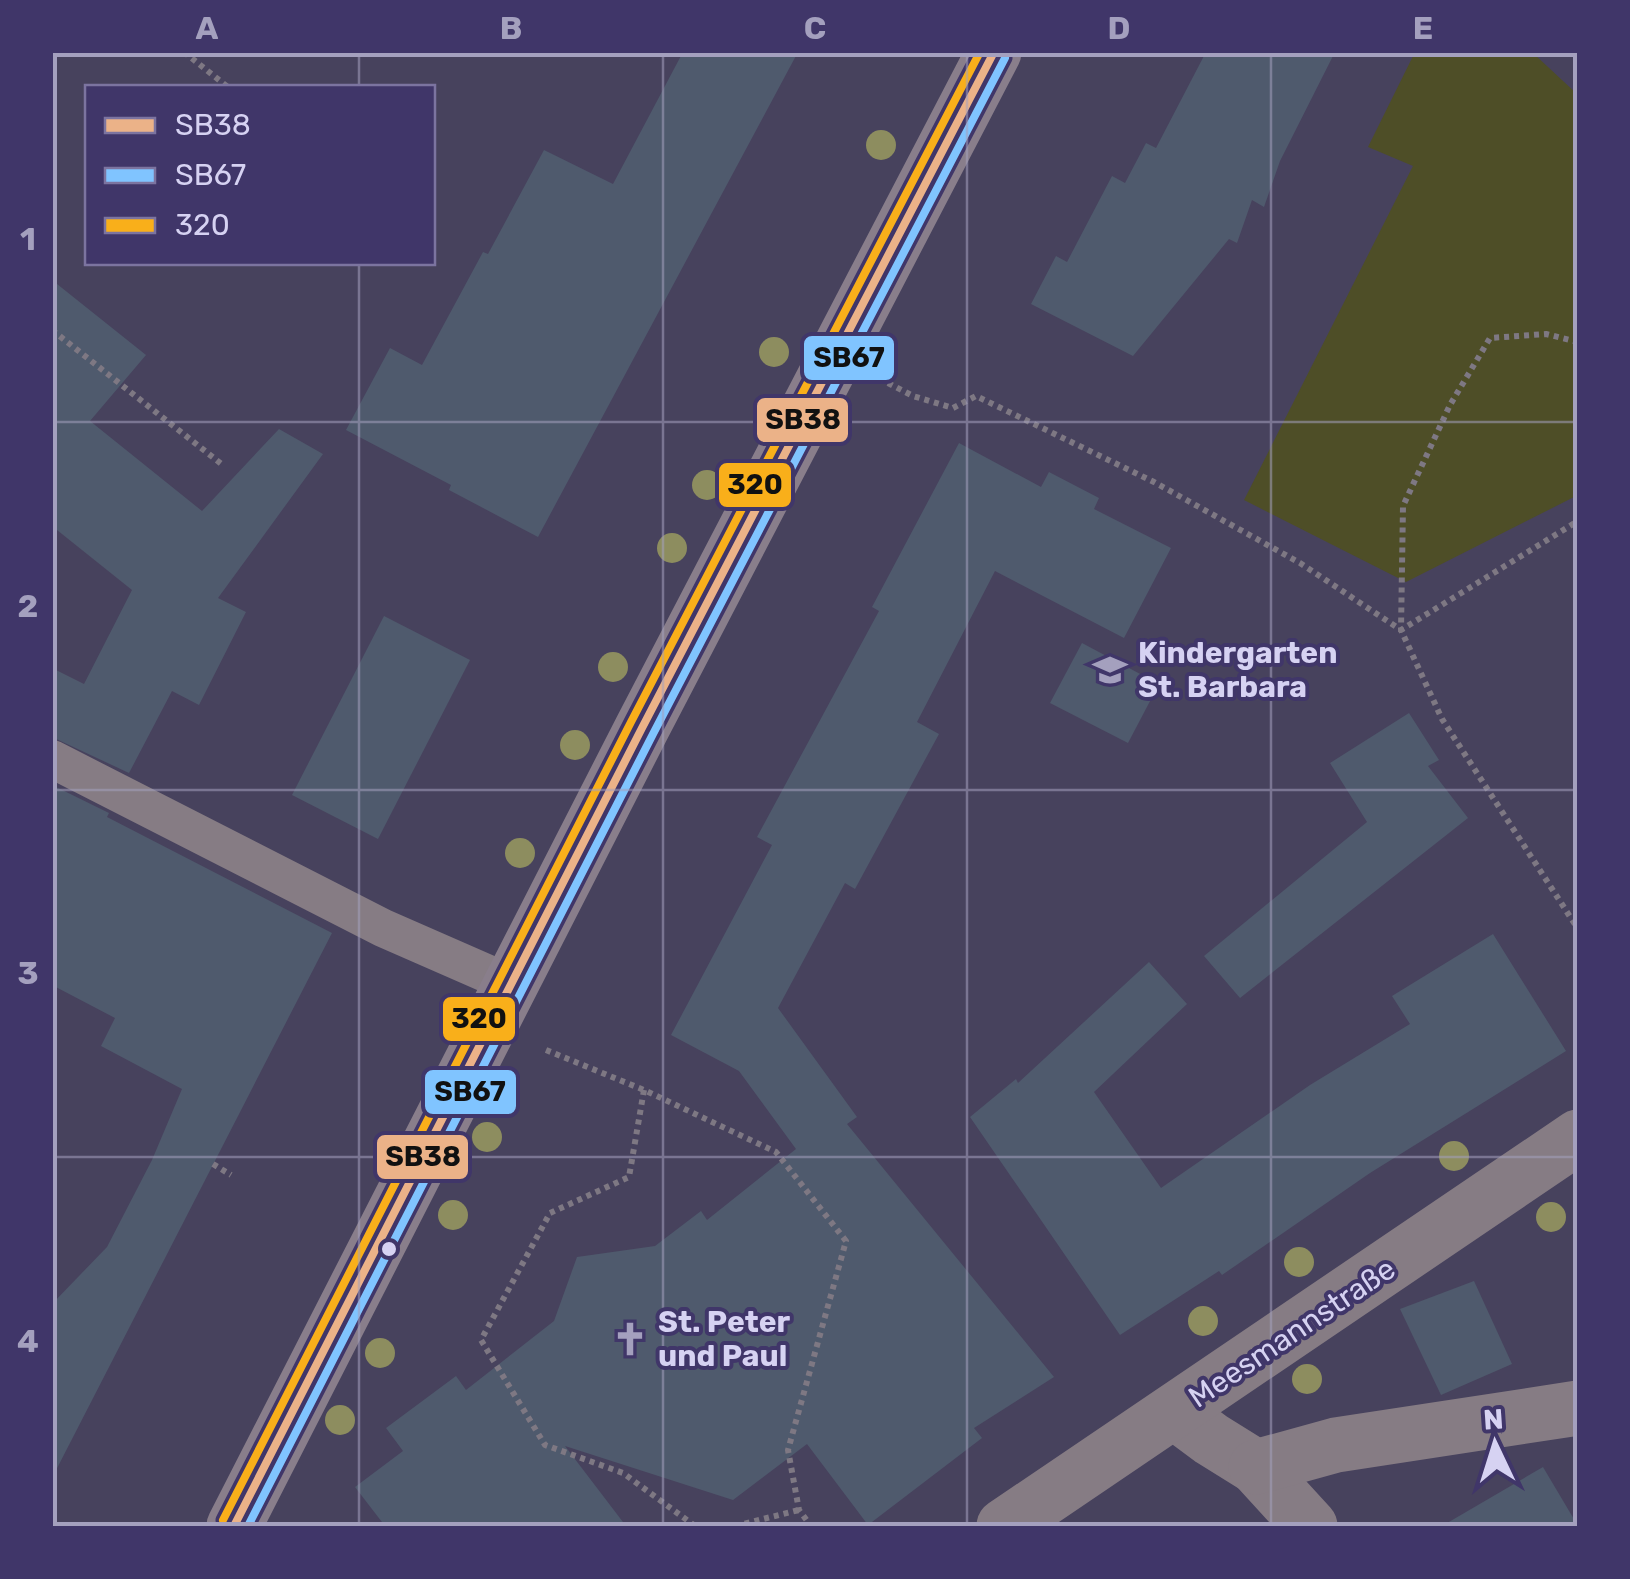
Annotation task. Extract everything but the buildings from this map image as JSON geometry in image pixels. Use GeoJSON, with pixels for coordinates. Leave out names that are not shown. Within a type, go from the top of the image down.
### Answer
{"type":"FeatureCollection","features":[{"type":"Feature","properties":{"kind":"main road"},"geometry":{"type":"LineString","coordinates":[[234,1526],[834,355],[994,52]]}},
{"type":"Feature","properties":{"kind":"street","name":"Meesmannstraße"},"geometry":{"type":"LineString","coordinates":[[1004,1526],[1578,1137]]}},
{"type":"Feature","properties":{"kind":"street"},"geometry":{"type":"LineString","coordinates":[[1256,1466],[1336,1445],[1578,1408]]}},
{"type":"Feature","properties":{"kind":"street"},"geometry":{"type":"LineString","coordinates":[[1176,1412],[1256,1466],[1310,1526]]}},
{"type":"Feature","properties":{"kind":"lane"},"geometry":{"type":"LineString","coordinates":[[52,760],[383,928],[500,1006]]}},
{"type":"Feature","properties":{"kind":"path"},"geometry":{"type":"LineString","coordinates":[[184,52],[225,85]]}},
{"type":"Feature","properties":{"kind":"path"},"geometry":{"type":"LineString","coordinates":[[52,330],[224,466]]}},
{"type":"Feature","properties":{"kind":"path"},"geometry":{"type":"LineString","coordinates":[[1578,342],[1546,334],[1490,338],[1450,405],[1403,506],[1402,630],[1442,719],[1578,929]]}},
{"type":"Feature","properties":{"kind":"path"},"geometry":{"type":"LineString","coordinates":[[834,355],[913,396],[954,408],[976,396],[1012,413],[1154,482],[1284,554],[1402,630]]}},
{"type":"Feature","properties":{"kind":"path"},"geometry":{"type":"LineString","coordinates":[[1402,630],[1578,521]]}},
{"type":"Feature","properties":{"kind":"path"},"geometry":{"type":"LineString","coordinates":[[500,1006],[644,1090],[776,1152],[846,1241],[788,1450],[799,1510],[812,1526]]}},
{"type":"Feature","properties":{"kind":"path"},"geometry":{"type":"LineString","coordinates":[[644,1090],[629,1177],[550,1213],[481,1340],[545,1446],[623,1472],[695,1526]]}},
{"type":"Feature","properties":{"kind":"path"},"geometry":{"type":"LineString","coordinates":[[213,1164],[231,1176]]}},
{"type":"Feature","properties":{"kind":"path"},"geometry":{"type":"LineString","coordinates":[[735,1526],[799,1510]]}},
{"type":"Feature","properties":{"kind":"shaded area"},"geometry":{"type":"Polygon","coordinates":[[[1415,52],[1533,53],[1577,94],[1578,495],[1406,582],[1244,500],[1413,166],[1368,147],[1415,52]]]}},
{"type":"Feature","properties":{"kind":"transit line","name":"320"},"geometry":{"type":"LineString","coordinates":[[223,1520],[631,722],[980,52]]}},
{"type":"Feature","properties":{"kind":"transit line","name":"SB38"},"geometry":{"type":"LineString","coordinates":[[234,1526],[642,728],[994,52]]}},
{"type":"Feature","properties":{"kind":"transit line","name":"SB67"},"geometry":{"type":"LineString","coordinates":[[248,1526],[653,734],[1005,58]]}},
{"type":"Feature","properties":{"kind":"place","name":"Kindergarten St. Barbara"},"geometry":{"type":"Point","coordinates":[1110,670]}},
{"type":"Feature","properties":{"kind":"place","name":"St. Peter und Paul"},"geometry":{"type":"Point","coordinates":[630,1339]}}]}
